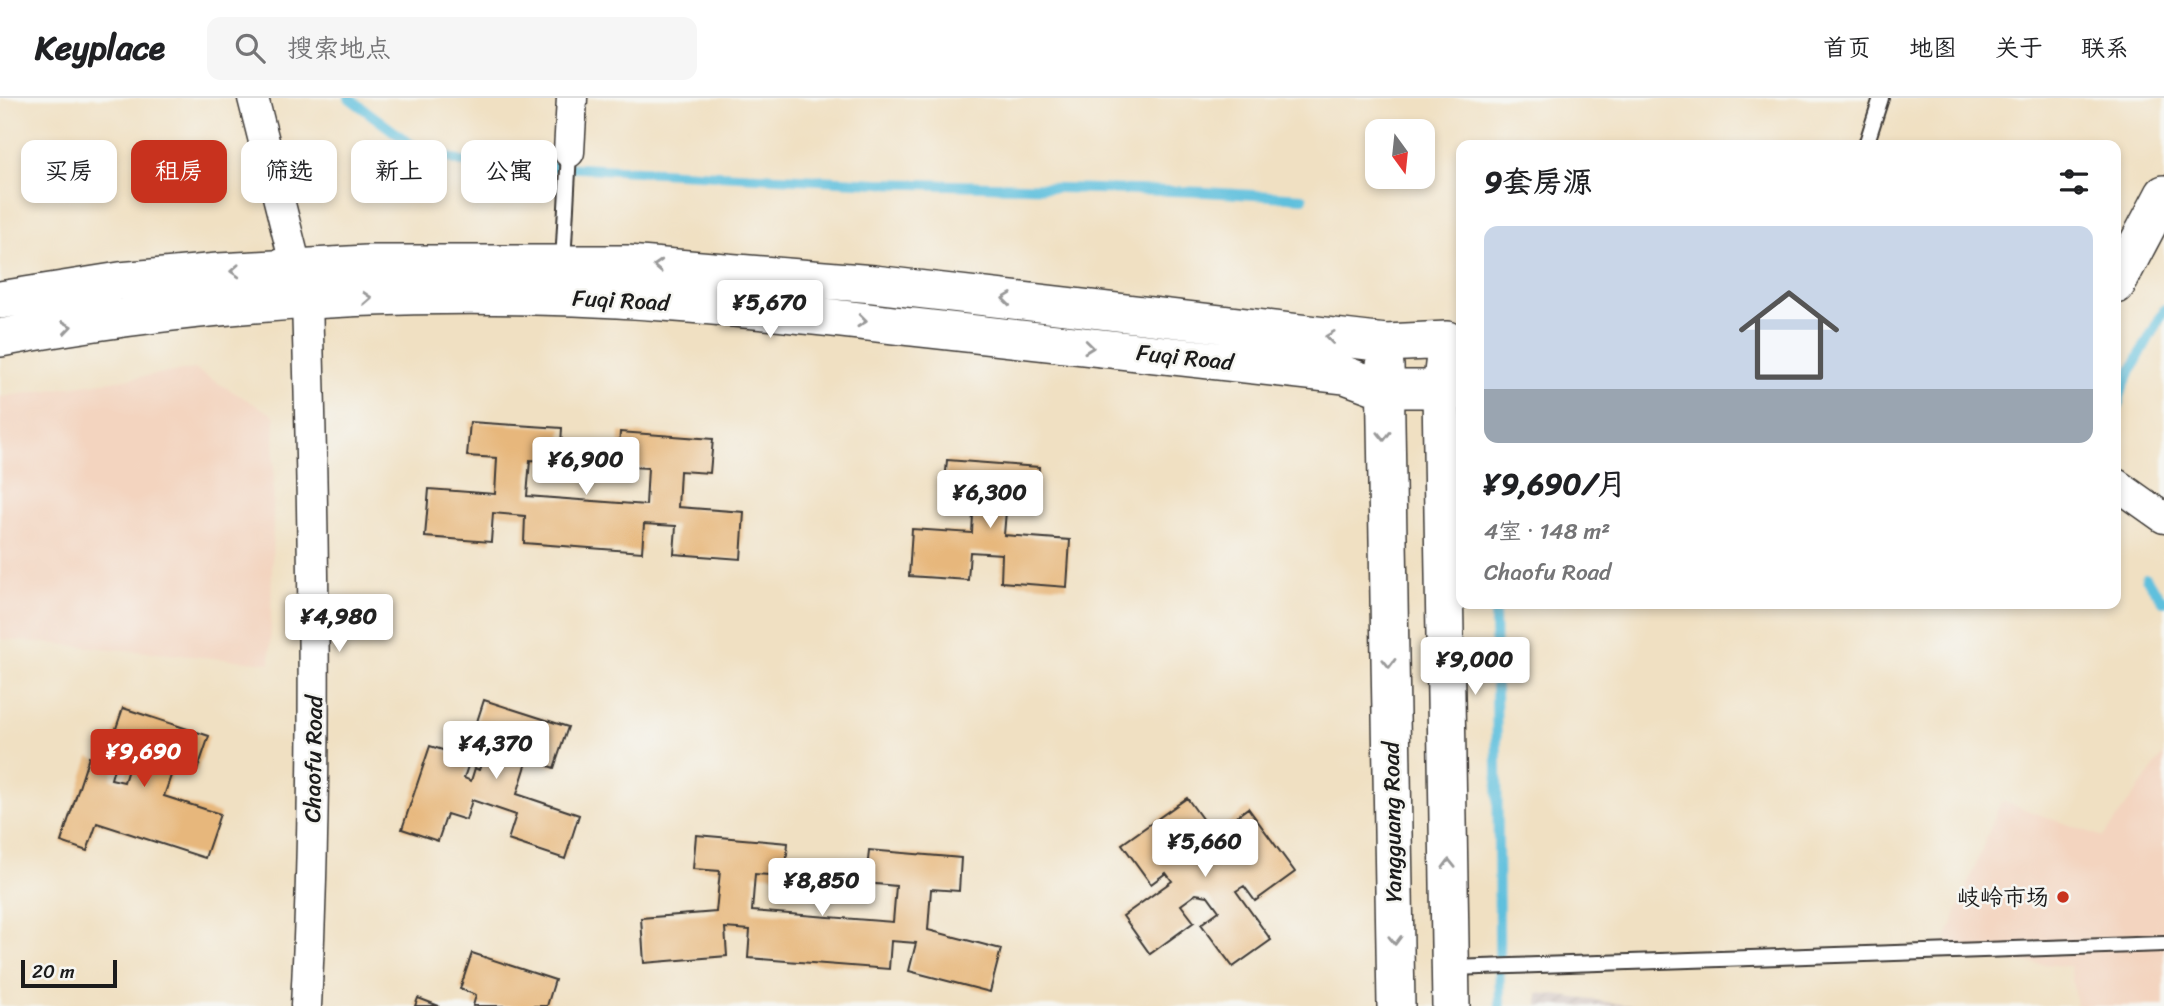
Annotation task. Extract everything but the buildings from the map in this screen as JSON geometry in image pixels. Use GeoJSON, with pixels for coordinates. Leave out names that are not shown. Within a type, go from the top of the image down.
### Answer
{"type":"FeatureCollection","features":[{"type":"Feature","properties":{"kind":"street","name":"Chaofu Road"},"geometry":{"type":"LineString","coordinates":[[253,98],[301,284],[313,512],[314,724],[306,1006]]}},
{"type":"Feature","properties":{"kind":"street"},"geometry":{"type":"LineString","coordinates":[[569,152],[572,98]]}},
{"type":"Feature","properties":{"kind":"street"},"geometry":{"type":"LineString","coordinates":[[2121,276],[2164,194]]}},
{"type":"Feature","properties":{"kind":"street","name":"Fuqi Road"},"geometry":{"type":"LineString","coordinates":[[0,300],[120,281],[301,284],[404,296],[535,296],[725,307],[1345,375],[1384,389],[1441,389],[1454,332],[1386,343],[798,276],[563,263],[393,263],[301,284],[138,317],[0,338]]}},
{"type":"Feature","properties":{"kind":"street","name":"Yangguang Road"},"geometry":{"type":"LineString","coordinates":[[1386,343],[1384,389],[1396,1006]]}},
{"type":"Feature","properties":{"kind":"street"},"geometry":{"type":"LineString","coordinates":[[1441,389],[1467,967],[1451,1006]]}},
{"type":"Feature","properties":{"kind":"street"},"geometry":{"type":"LineString","coordinates":[[2121,488],[2164,518]]}},
{"type":"Feature","properties":{"kind":"lane"},"geometry":{"type":"LineString","coordinates":[[1868,140],[1881,98]]}},
{"type":"Feature","properties":{"kind":"lane"},"geometry":{"type":"LineString","coordinates":[[563,263],[569,152]]}},
{"type":"Feature","properties":{"kind":"lane"},"geometry":{"type":"LineString","coordinates":[[1467,967],[2164,944]]}},
{"type":"Feature","properties":{"kind":"shaded area"},"geometry":{"type":"Polygon","coordinates":[[[194,369],[275,416],[270,663],[0,639],[0,397],[194,369]]]}},
{"type":"Feature","properties":{"kind":"shaded area","name":"岐岭市场"},"geometry":{"type":"Polygon","coordinates":[[[2164,754],[2164,1006],[2076,1006],[2070,966],[1939,957],[2001,801],[2103,837],[2164,754]]]}},
{"type":"Feature","properties":{"kind":"shaded area"},"geometry":{"type":"Polygon","coordinates":[[[1538,993],[1637,1006],[1538,1006],[1538,993]]]}},
{"type":"Feature","properties":{"kind":"waterway"},"geometry":{"type":"LineString","coordinates":[[349,98],[412,145],[461,162],[878,183],[1205,192],[1303,198]]}},
{"type":"Feature","properties":{"kind":"waterway"},"geometry":{"type":"LineString","coordinates":[[2121,394],[2164,310]]}},
{"type":"Feature","properties":{"kind":"waterway"},"geometry":{"type":"LineString","coordinates":[[2146,578],[2164,602]]}},
{"type":"Feature","properties":{"kind":"waterway"},"geometry":{"type":"LineString","coordinates":[[1495,609],[1500,1006]]}},
{"type":"Feature","properties":{"kind":"place","name":"岐岭市场"},"geometry":{"type":"Point","coordinates":[2063,897]}}]}
